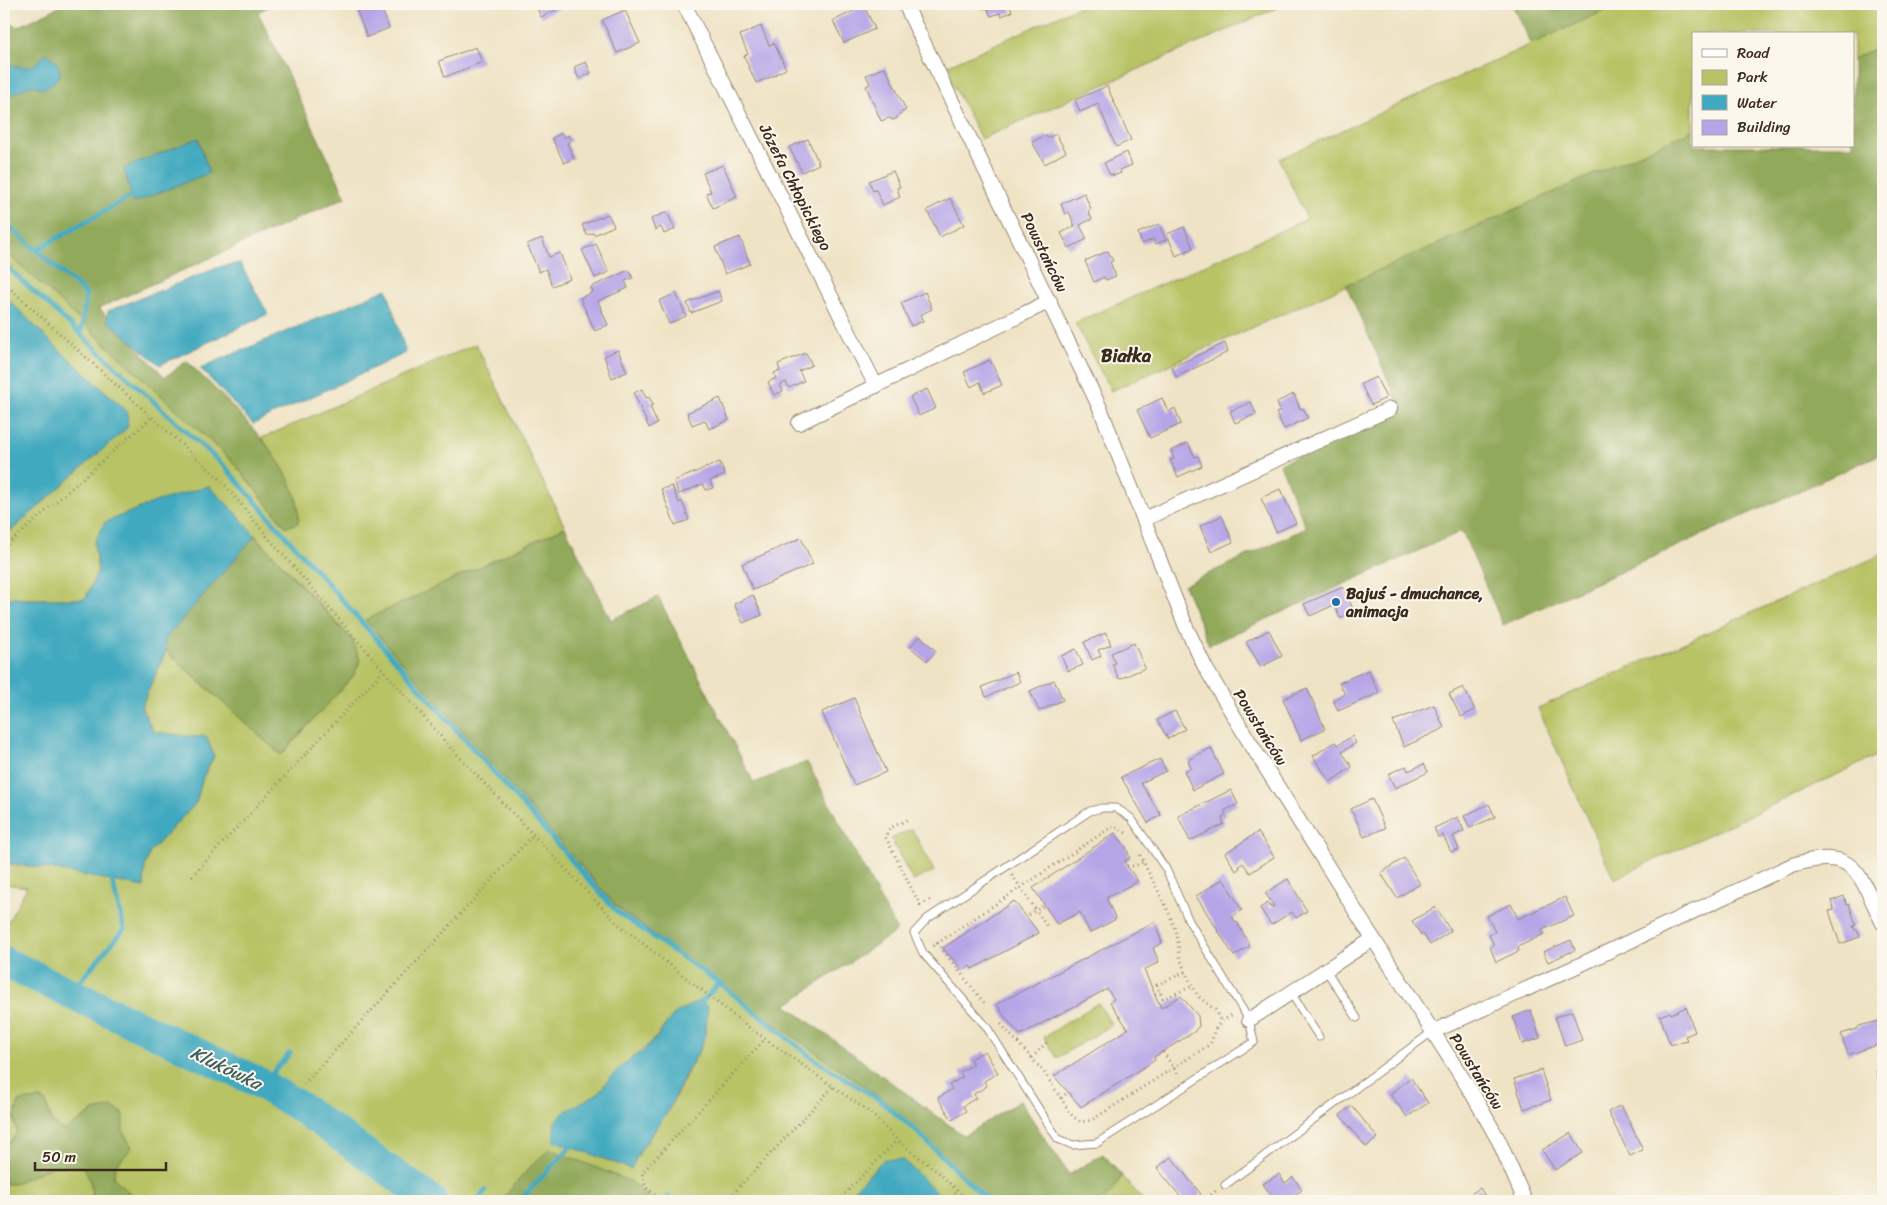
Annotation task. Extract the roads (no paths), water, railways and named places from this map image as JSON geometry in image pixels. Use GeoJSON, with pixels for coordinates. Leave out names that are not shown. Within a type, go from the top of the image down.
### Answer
{"type":"FeatureCollection","features":[{"type":"Feature","properties":{"kind":"street","name":"Józefa Chłopickiego"},"geometry":{"type":"LineString","coordinates":[[684,4],[876,386]]}},
{"type":"Feature","properties":{"kind":"street","name":"Powstańców"},"geometry":{"type":"LineString","coordinates":[[905,4],[1100,408],[1186,627],[1205,668],[1373,939],[1472,1092],[1499,1141],[1525,1201]]}},
{"type":"Feature","properties":{"kind":"street"},"geometry":{"type":"LineString","coordinates":[[798,422],[1050,301]]}},
{"type":"Feature","properties":{"kind":"street"},"geometry":{"type":"LineString","coordinates":[[1144,519],[1390,409]]}},
{"type":"Feature","properties":{"kind":"street"},"geometry":{"type":"LineString","coordinates":[[1432,1032],[1792,865],[1814,858],[1830,858],[1846,862],[1858,873],[1883,923]]}},
{"type":"Feature","properties":{"kind":"street"},"geometry":{"type":"LineString","coordinates":[[1246,1014],[1291,993],[1373,939]]}},
{"type":"Feature","properties":{"kind":"lane"},"geometry":{"type":"LineString","coordinates":[[1102,808],[1116,808],[1131,818],[1166,869],[1189,922],[1246,1014],[1254,1042],[1097,1143],[1073,1145],[1058,1139],[986,1026],[923,953],[914,933],[927,919],[1090,811],[1102,808]]}},
{"type":"Feature","properties":{"kind":"lane"},"geometry":{"type":"LineString","coordinates":[[1326,970],[1357,1018]]}},
{"type":"Feature","properties":{"kind":"lane"},"geometry":{"type":"LineString","coordinates":[[1291,993],[1319,1037]]}},
{"type":"Feature","properties":{"kind":"lane"},"geometry":{"type":"LineString","coordinates":[[1225,1185],[1432,1032]]}},
{"type":"Feature","properties":{"kind":"water"},"geometry":{"type":"Polygon","coordinates":[[[46,53],[56,61],[61,73],[52,85],[43,89],[32,85],[14,93],[4,104],[4,65],[31,66],[46,53]]]}},
{"type":"Feature","properties":{"kind":"water"},"geometry":{"type":"Polygon","coordinates":[[[198,138],[209,173],[133,203],[124,168],[198,138]]]}},
{"type":"Feature","properties":{"kind":"water"},"geometry":{"type":"Polygon","coordinates":[[[240,263],[268,314],[160,365],[107,321],[108,311],[222,266],[240,263]]]}},
{"type":"Feature","properties":{"kind":"water"},"geometry":{"type":"Polygon","coordinates":[[[387,289],[406,353],[253,424],[200,368],[387,289]]]}},
{"type":"Feature","properties":{"kind":"water"},"geometry":{"type":"Polygon","coordinates":[[[4,295],[52,343],[127,411],[128,427],[4,537],[4,295]]]}},
{"type":"Feature","properties":{"kind":"water"},"geometry":{"type":"Polygon","coordinates":[[[209,486],[237,514],[255,536],[165,639],[166,651],[141,707],[154,732],[194,737],[206,736],[214,756],[203,777],[196,803],[150,852],[145,866],[144,887],[50,869],[4,863],[4,597],[85,599],[98,571],[94,543],[105,522],[155,502],[209,486]]]}},
{"type":"Feature","properties":{"kind":"water"},"geometry":{"type":"Polygon","coordinates":[[[700,1000],[708,1007],[705,1036],[667,1113],[640,1150],[631,1169],[553,1140],[555,1121],[566,1111],[598,1093],[624,1064],[642,1052],[658,1036],[674,1014],[700,1000]]]}},
{"type":"Feature","properties":{"kind":"water"},"geometry":{"type":"Polygon","coordinates":[[[884,1159],[903,1160],[939,1194],[937,1201],[843,1201],[884,1159]]]}},
{"type":"Feature","properties":{"kind":"waterway"},"geometry":{"type":"LineString","coordinates":[[36,250],[131,196]]}},
{"type":"Feature","properties":{"kind":"waterway"},"geometry":{"type":"LineString","coordinates":[[4,222],[86,294],[81,335]]}},
{"type":"Feature","properties":{"kind":"waterway"},"geometry":{"type":"LineString","coordinates":[[4,264],[225,467],[617,912],[719,983],[811,1057],[878,1099],[913,1128],[988,1201]]}},
{"type":"Feature","properties":{"kind":"waterway"},"geometry":{"type":"LineString","coordinates":[[70,993],[124,929],[112,881]]}},
{"type":"Feature","properties":{"kind":"waterway","name":"Klukówka"},"geometry":{"type":"LineString","coordinates":[[4,962],[256,1081],[297,1105],[432,1201]]}},
{"type":"Feature","properties":{"kind":"waterway"},"geometry":{"type":"LineString","coordinates":[[699,1005],[719,983]]}},
{"type":"Feature","properties":{"kind":"waterway"},"geometry":{"type":"LineString","coordinates":[[262,1085],[290,1053]]}},
{"type":"Feature","properties":{"kind":"waterway"},"geometry":{"type":"LineString","coordinates":[[519,1201],[574,1143]]}},
{"type":"Feature","properties":{"kind":"waterway"},"geometry":{"type":"LineString","coordinates":[[477,1201],[485,1191]]}},
{"type":"Feature","properties":{"kind":"waterway"},"geometry":{"type":"LineString","coordinates":[[664,1201],[668,1196]]}},
{"type":"Feature","properties":{"kind":"place","name":"Bajuś - dmuchance, animacja"},"geometry":{"type":"Point","coordinates":[1336,602]}},
{"type":"Feature","properties":{"kind":"district","name":"Białka"},"geometry":{"type":"Point","coordinates":[1126,356]}}]}
